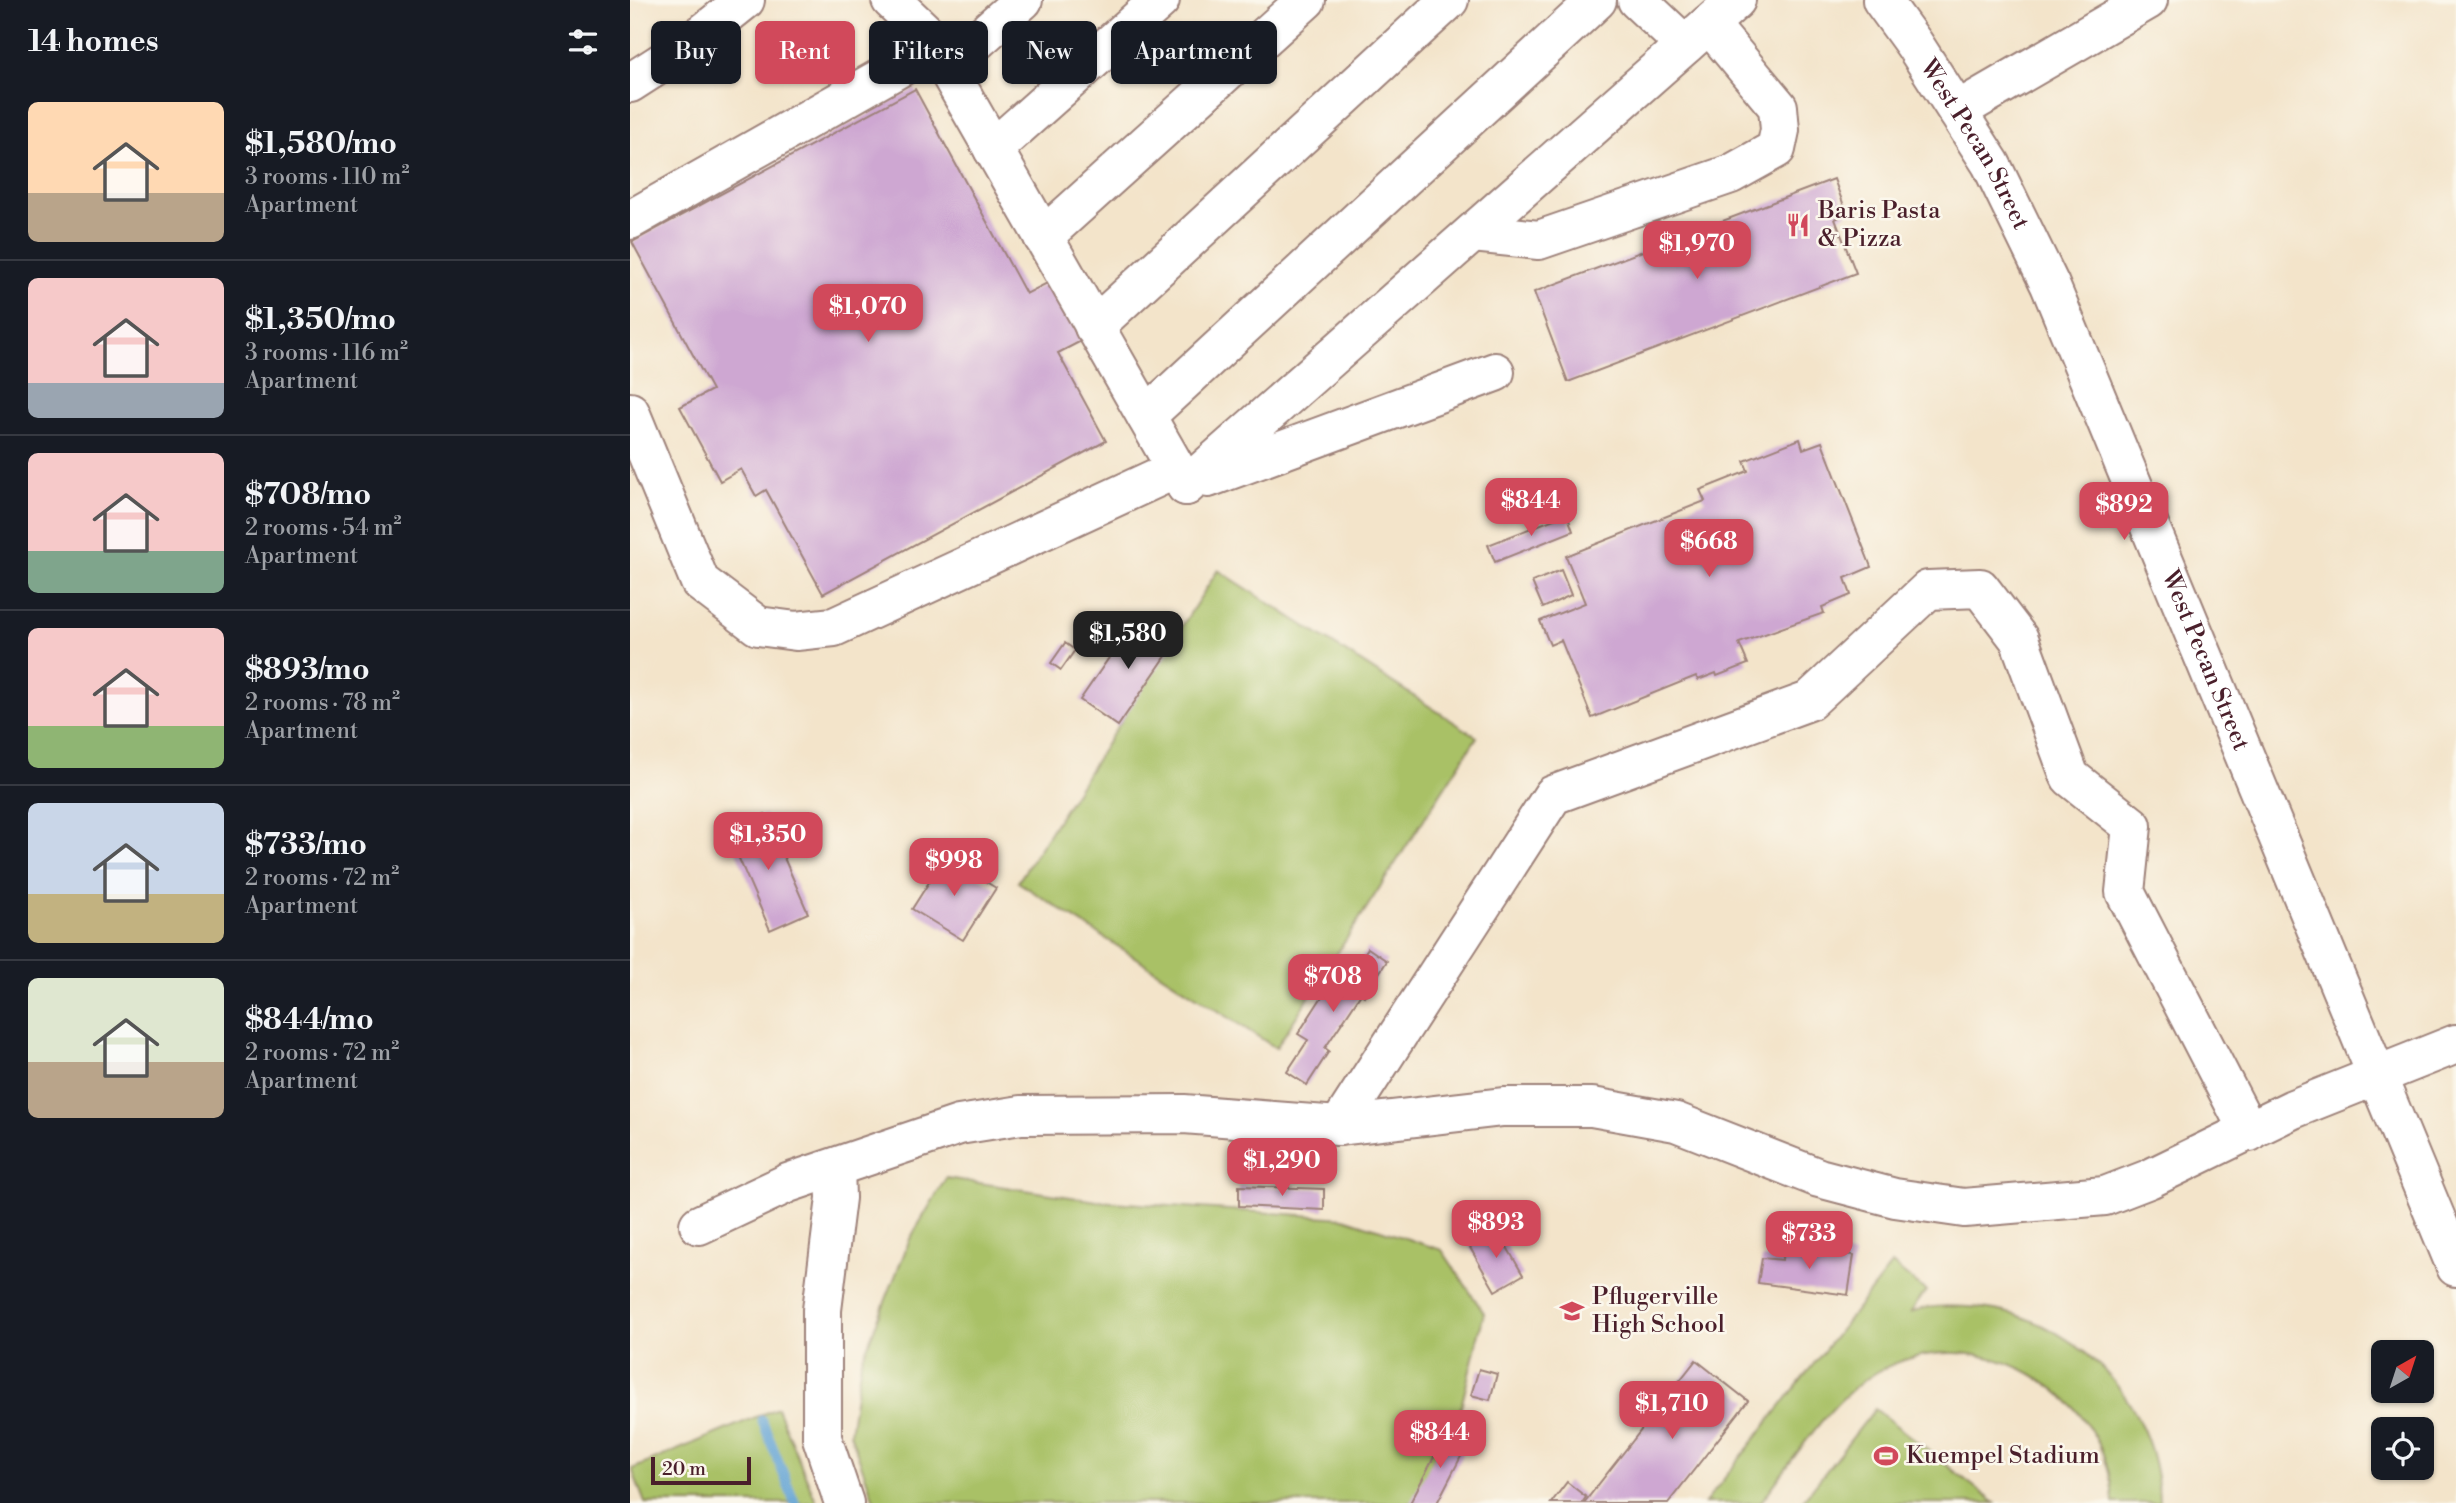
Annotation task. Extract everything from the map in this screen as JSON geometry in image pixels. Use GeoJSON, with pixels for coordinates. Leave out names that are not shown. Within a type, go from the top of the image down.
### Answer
{"type":"FeatureCollection","features":[{"type":"Feature","properties":{"kind":"main road"},"geometry":{"type":"LineString","coordinates":[[630,83],[687,47],[745,0]]}},
{"type":"Feature","properties":{"kind":"main road"},"geometry":{"type":"LineString","coordinates":[[988,24],[1023,0]]}},
{"type":"Feature","properties":{"kind":"main road"},"geometry":{"type":"LineString","coordinates":[[993,149],[1160,0]]}},
{"type":"Feature","properties":{"kind":"main road"},"geometry":{"type":"LineString","coordinates":[[1043,237],[1306,0]]}},
{"type":"Feature","properties":{"kind":"main road"},"geometry":{"type":"LineString","coordinates":[[1094,327],[1448,0]]}},
{"type":"Feature","properties":{"kind":"main road"},"geometry":{"type":"LineString","coordinates":[[1146,416],[1597,0]]}},
{"type":"Feature","properties":{"kind":"main road"},"geometry":{"type":"LineString","coordinates":[[1473,233],[1539,240],[1731,174],[1776,149],[1780,130],[1778,107],[1710,23],[1637,0]]}},
{"type":"Feature","properties":{"kind":"main road","name":"West Pecan Street"},"geometry":{"type":"LineString","coordinates":[[1882,0],[1991,164],[2050,285],[2456,1267]]}},
{"type":"Feature","properties":{"kind":"main road"},"geometry":{"type":"LineString","coordinates":[[1958,111],[2148,0]]}},
{"type":"Feature","properties":{"kind":"main road"},"geometry":{"type":"LineString","coordinates":[[898,2],[915,21]]}},
{"type":"Feature","properties":{"kind":"main road"},"geometry":{"type":"LineString","coordinates":[[1181,477],[1473,233],[1710,23]]}},
{"type":"Feature","properties":{"kind":"main road"},"geometry":{"type":"LineString","coordinates":[[630,220],[890,84]]}},
{"type":"Feature","properties":{"kind":"main road"},"geometry":{"type":"LineString","coordinates":[[955,84],[1181,477]]}},
{"type":"Feature","properties":{"kind":"main road"},"geometry":{"type":"LineString","coordinates":[[630,412],[700,582],[758,626],[796,631],[834,628],[1181,477],[1495,372]]}},
{"type":"Feature","properties":{"kind":"main road"},"geometry":{"type":"LineString","coordinates":[[1339,1126],[1553,795],[1809,701],[1928,590],[1980,588],[2019,639],[2070,777],[2132,825],[2125,892],[2249,1132]]}},
{"type":"Feature","properties":{"kind":"main road"},"geometry":{"type":"LineString","coordinates":[[699,1225],[789,1183],[959,1125],[1021,1115],[1184,1114],[1339,1126],[1503,1107],[1592,1107],[1676,1122],[1839,1184],[1895,1198],[1964,1208],[2105,1196],[2249,1132],[2293,1109],[2456,1044]]}},
{"type":"Feature","properties":{"kind":"main road"},"geometry":{"type":"LineString","coordinates":[[835,1168],[836,1198],[821,1310],[822,1438],[844,1503]]}},
{"type":"Feature","properties":{"kind":"green space"},"geometry":{"type":"Polygon","coordinates":[[[1218,570],[1477,737],[1276,1048],[1018,882],[1218,570]]]}},
{"type":"Feature","properties":{"kind":"green space"},"geometry":{"type":"Polygon","coordinates":[[[946,1178],[1097,1201],[1344,1218],[1442,1250],[1484,1313],[1453,1440],[1418,1503],[875,1503],[850,1433],[861,1362],[910,1239],[946,1178]]]}},
{"type":"Feature","properties":{"kind":"green space"},"geometry":{"type":"Polygon","coordinates":[[[1892,1264],[1926,1291],[1910,1313],[1946,1306],[2006,1312],[2041,1325],[2073,1344],[2102,1368],[2125,1397],[2143,1429],[2155,1465],[2159,1503],[2113,1503],[2106,1462],[2088,1426],[2063,1397],[2031,1374],[1994,1359],[1955,1353],[1915,1357],[1877,1372],[1859,1384],[1813,1432],[1760,1503],[1705,1503],[1892,1264]]]}},
{"type":"Feature","properties":{"kind":"green space"},"geometry":{"type":"Polygon","coordinates":[[[777,1408],[817,1503],[645,1503],[632,1469],[777,1408]]]}},
{"type":"Feature","properties":{"kind":"green space","name":"Kuempel Stadium"},"geometry":{"type":"Polygon","coordinates":[[[1875,1409],[1995,1503],[1801,1503],[1875,1409]]]}},
{"type":"Feature","properties":{"kind":"building"},"geometry":{"type":"Polygon","coordinates":[[[915,89],[1026,294],[1055,279],[1087,338],[1058,353],[1106,441],[823,594],[766,490],[756,496],[741,469],[720,481],[680,407],[712,390],[632,242],[915,89]]]}},
{"type":"Feature","properties":{"kind":"building"},"geometry":{"type":"Polygon","coordinates":[[[1834,179],[1847,214],[1835,219],[1856,273],[1568,382],[1534,292],[1834,179]]]}},
{"type":"Feature","properties":{"kind":"building"},"geometry":{"type":"Polygon","coordinates":[[[1800,439],[1803,449],[1822,442],[1871,567],[1845,578],[1851,595],[1822,607],[1824,613],[1739,643],[1748,664],[1717,676],[1716,673],[1698,680],[1696,676],[1592,718],[1561,640],[1550,645],[1540,621],[1585,603],[1566,556],[1705,501],[1700,490],[1748,471],[1744,461],[1800,439]]]}},
{"type":"Feature","properties":{"kind":"building"},"geometry":{"type":"Polygon","coordinates":[[[1567,514],[1573,531],[1495,562],[1488,545],[1567,514]]]}},
{"type":"Feature","properties":{"kind":"building"},"geometry":{"type":"Polygon","coordinates":[[[1561,570],[1571,595],[1543,608],[1532,582],[1561,570]]]}},
{"type":"Feature","properties":{"kind":"building"},"geometry":{"type":"Polygon","coordinates":[[[1137,617],[1175,643],[1118,726],[1080,700],[1137,617]]]}},
{"type":"Feature","properties":{"kind":"building"},"geometry":{"type":"Polygon","coordinates":[[[1065,643],[1075,650],[1061,670],[1051,663],[1065,643]]]}},
{"type":"Feature","properties":{"kind":"building"},"geometry":{"type":"Polygon","coordinates":[[[765,814],[808,913],[770,930],[727,831],[765,814]]]}},
{"type":"Feature","properties":{"kind":"building"},"geometry":{"type":"Polygon","coordinates":[[[945,857],[996,888],[963,940],[912,909],[945,857]]]}},
{"type":"Feature","properties":{"kind":"building"},"geometry":{"type":"Polygon","coordinates":[[[1368,948],[1387,961],[1325,1048],[1329,1051],[1307,1085],[1287,1072],[1308,1040],[1298,1034],[1336,975],[1346,981],[1368,948]]]}},
{"type":"Feature","properties":{"kind":"building"},"geometry":{"type":"Polygon","coordinates":[[[1239,1186],[1324,1189],[1324,1210],[1239,1206],[1239,1186]]]}},
{"type":"Feature","properties":{"kind":"building"},"geometry":{"type":"Polygon","coordinates":[[[1496,1228],[1523,1275],[1495,1291],[1468,1244],[1496,1228]]]}},
{"type":"Feature","properties":{"kind":"building"},"geometry":{"type":"Polygon","coordinates":[[[1783,1246],[1854,1255],[1848,1295],[1758,1283],[1762,1258],[1782,1260],[1783,1246]]]}},
{"type":"Feature","properties":{"kind":"building"},"geometry":{"type":"Polygon","coordinates":[[[1696,1360],[1748,1401],[1668,1503],[1584,1503],[1696,1360]]]}},
{"type":"Feature","properties":{"kind":"building"},"geometry":{"type":"Polygon","coordinates":[[[1479,1369],[1497,1374],[1490,1400],[1471,1395],[1479,1369]]]}},
{"type":"Feature","properties":{"kind":"building"},"geometry":{"type":"Polygon","coordinates":[[[1447,1432],[1468,1443],[1437,1503],[1410,1503],[1447,1432]]]}},
{"type":"Feature","properties":{"kind":"building"},"geometry":{"type":"Polygon","coordinates":[[[1567,1482],[1586,1497],[1582,1503],[1551,1503],[1567,1482]]]}},
{"type":"Feature","properties":{"kind":"waterway"},"geometry":{"type":"LineString","coordinates":[[762,1420],[795,1503]]}},
{"type":"Feature","properties":{"kind":"place","name":"Baris Pasta & Pizza"},"geometry":{"type":"Point","coordinates":[1798,225]}},
{"type":"Feature","properties":{"kind":"place","name":"Pflugerville High School"},"geometry":{"type":"Point","coordinates":[1572,1311]}},
{"type":"Feature","properties":{"kind":"place","name":"Kuempel Stadium"},"geometry":{"type":"Point","coordinates":[1886,1456]}}]}
